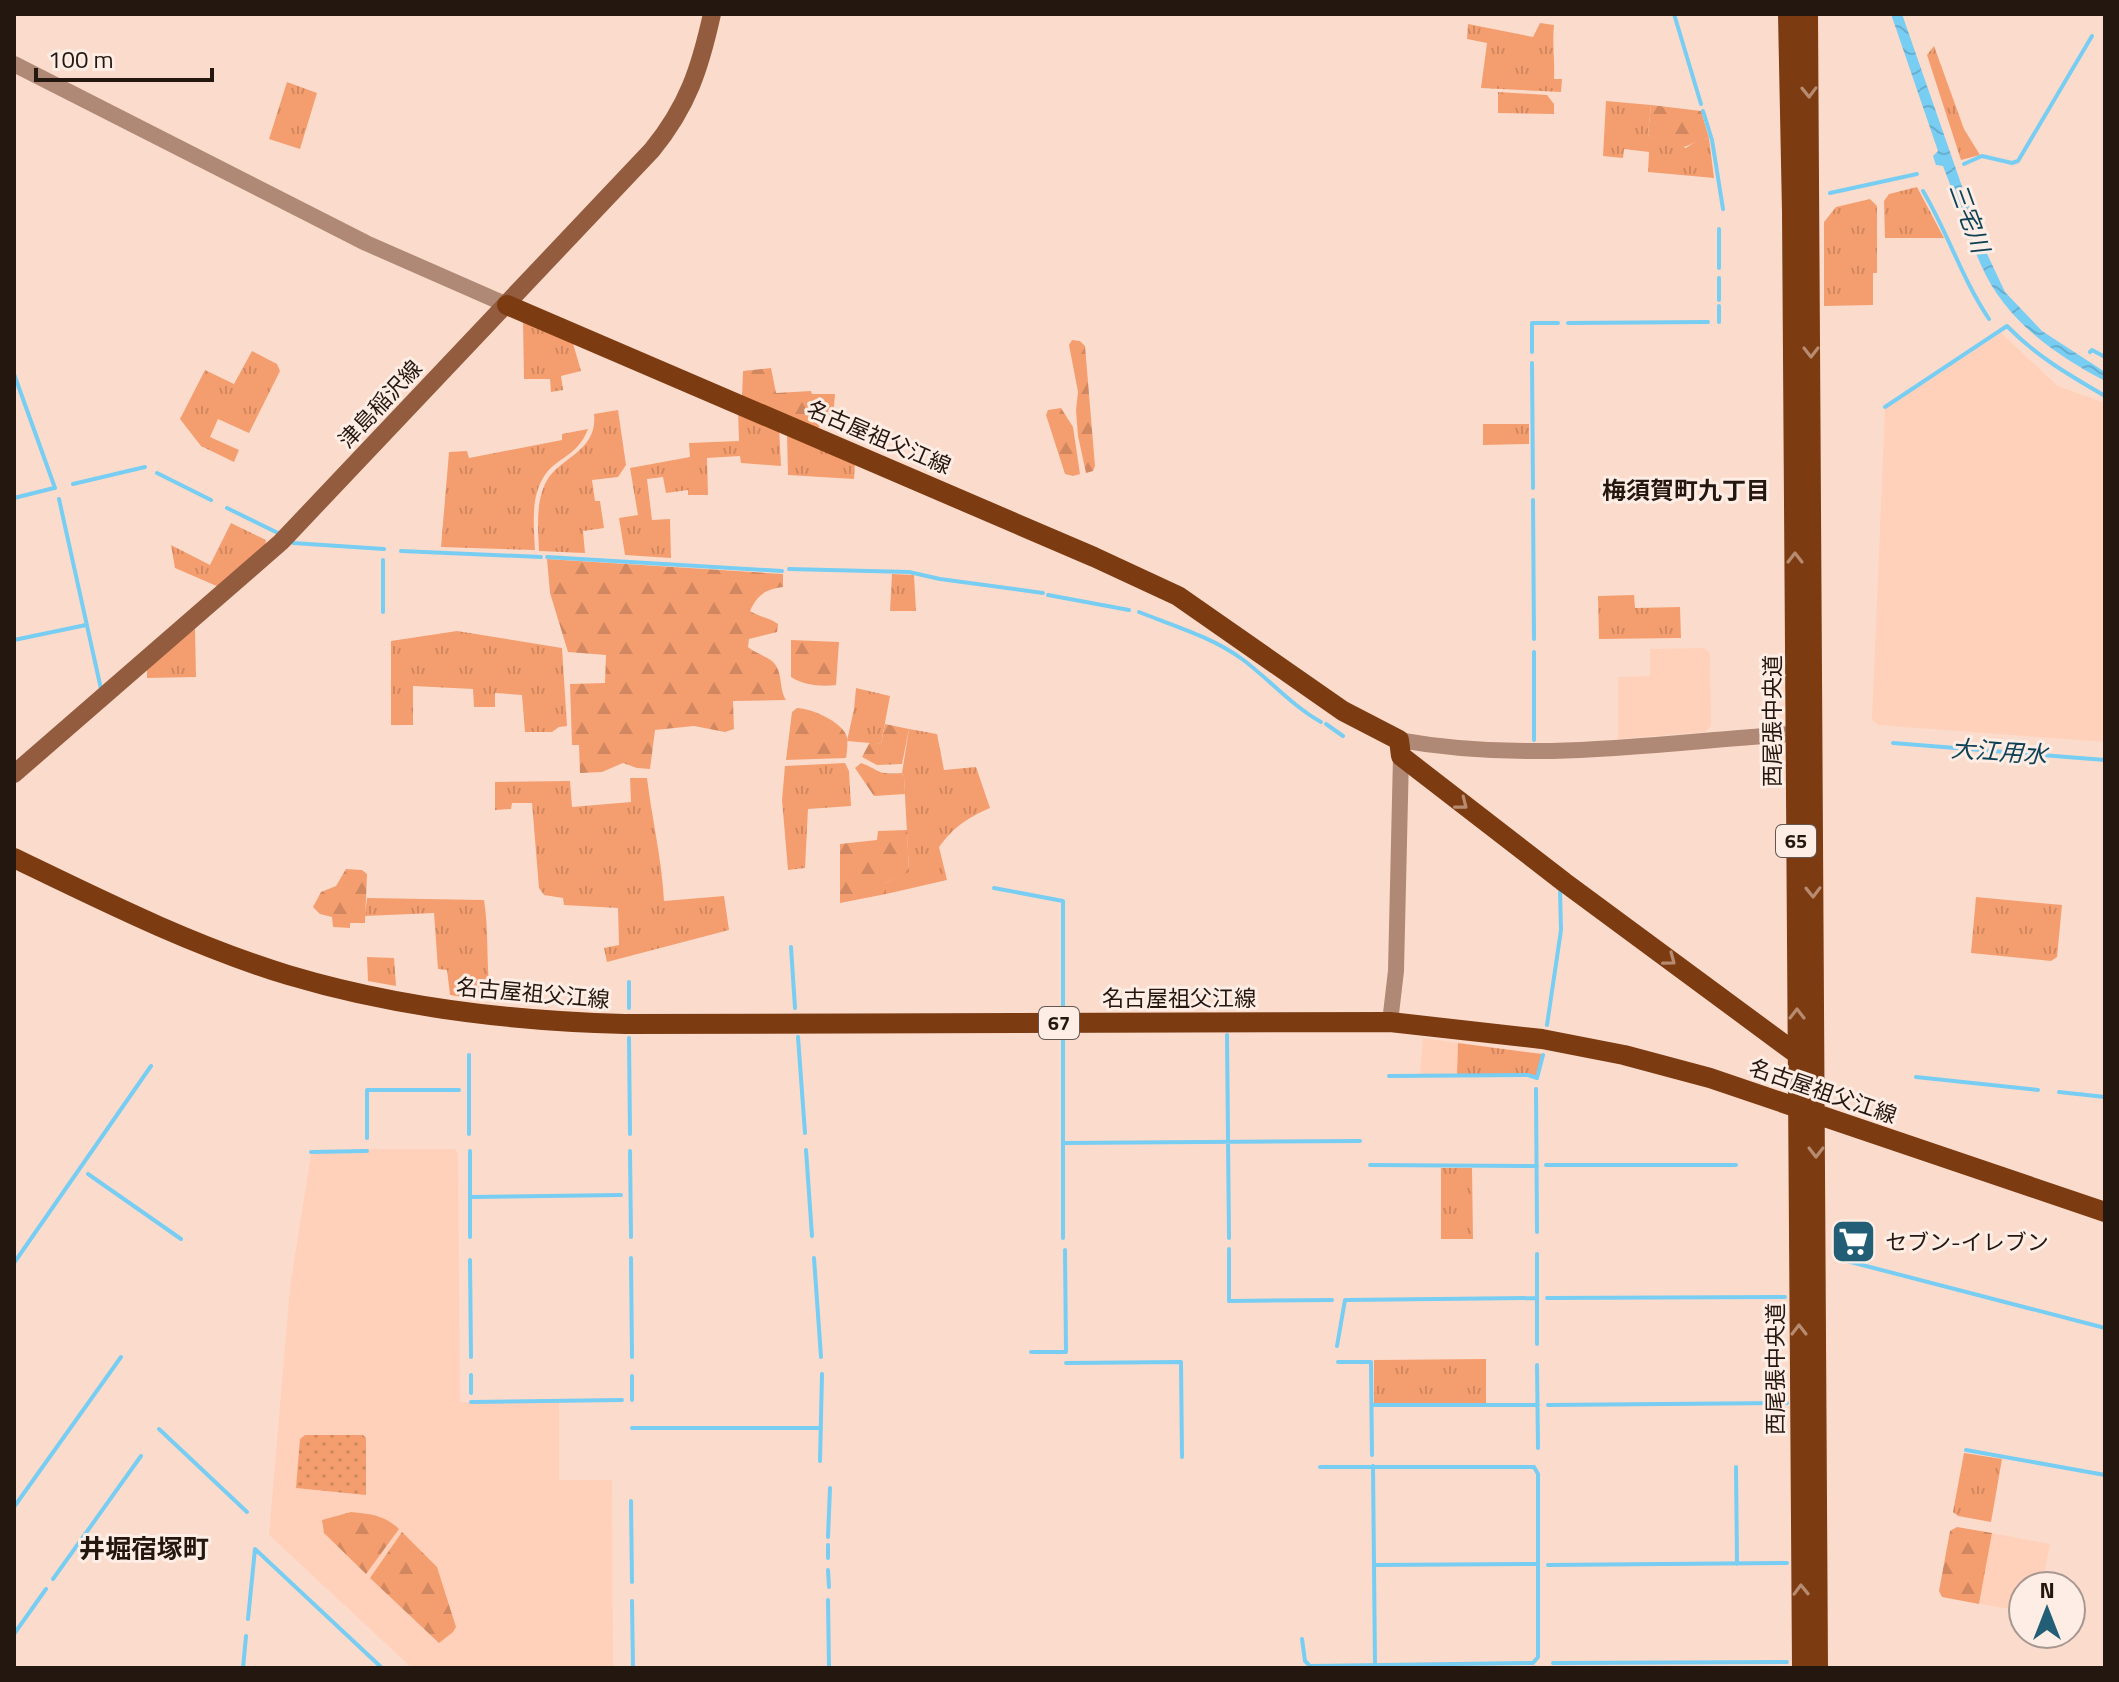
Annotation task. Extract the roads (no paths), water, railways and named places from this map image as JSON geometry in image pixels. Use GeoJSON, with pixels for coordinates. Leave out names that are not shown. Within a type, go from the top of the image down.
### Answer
{"type":"FeatureCollection","features":[{"type":"Feature","properties":{"kind":"main road","name":"津島稲沢線"},"geometry":{"type":"LineString","coordinates":[[14,774],[281,542],[507,305],[670,128],[694,84],[712,14]]}},
{"type":"Feature","properties":{"kind":"main road","name":"西尾張中央道"},"geometry":{"type":"LineString","coordinates":[[1788,14],[1818,1668]]}},
{"type":"Feature","properties":{"kind":"main road","name":"西尾張中央道"},"geometry":{"type":"LineString","coordinates":[[1802,1668],[1807,1111],[1797,1054],[1811,208],[1808,14]]}},
{"type":"Feature","properties":{"kind":"main road","name":"名古屋祖父江線"},"geometry":{"type":"LineString","coordinates":[[507,305],[1091,555],[1178,596],[1400,748],[1564,882],[1797,1054]]}},
{"type":"Feature","properties":{"kind":"main road","name":"名古屋祖父江線"},"geometry":{"type":"LineString","coordinates":[[14,858],[142,920],[275,970],[370,996],[464,1012],[572,1023],[625,1024],[1390,1022],[1542,1039],[1624,1055],[1710,1078],[2105,1212]]}},
{"type":"Feature","properties":{"kind":"street"},"geometry":{"type":"LineString","coordinates":[[14,64],[366,243],[507,305]]}},
{"type":"Feature","properties":{"kind":"street"},"geometry":{"type":"LineString","coordinates":[[1390,1022],[1396,971],[1400,748],[1433,746],[1552,753],[1803,733]]}},
{"type":"Feature","properties":{"kind":"water","name":"三宅川"},"geometry":{"type":"Polygon","coordinates":[[[1891,14],[1902,14],[1981,241],[2005,292],[2042,331],[2105,372],[2105,381],[2033,334],[2003,303],[1991,285],[1949,188],[1943,166],[1936,165],[1933,156],[1938,151],[1891,14]]]}},
{"type":"Feature","properties":{"kind":"waterway"},"geometry":{"type":"LineString","coordinates":[[1674,14],[1701,104]]}},
{"type":"Feature","properties":{"kind":"waterway"},"geometry":{"type":"LineString","coordinates":[[1964,164],[1982,156],[2012,163],[2018,161],[2092,36]]}},
{"type":"Feature","properties":{"kind":"waterway"},"geometry":{"type":"LineString","coordinates":[[1703,111],[1712,140],[1723,209]]}},
{"type":"Feature","properties":{"kind":"waterway"},"geometry":{"type":"LineString","coordinates":[[1830,193],[1917,174]]}},
{"type":"Feature","properties":{"kind":"waterway","name":"三宅川"},"geometry":{"type":"LineString","coordinates":[[1923,191],[1989,319]]}},
{"type":"Feature","properties":{"kind":"waterway"},"geometry":{"type":"LineString","coordinates":[[1719,229],[1719,268]]}},
{"type":"Feature","properties":{"kind":"waterway"},"geometry":{"type":"LineString","coordinates":[[1719,278],[1719,300]]}},
{"type":"Feature","properties":{"kind":"waterway"},"geometry":{"type":"LineString","coordinates":[[1719,306],[1719,322]]}},
{"type":"Feature","properties":{"kind":"waterway"},"geometry":{"type":"LineString","coordinates":[[1568,323],[1708,322]]}},
{"type":"Feature","properties":{"kind":"waterway"},"geometry":{"type":"LineString","coordinates":[[1532,352],[1532,323],[1558,323]]}},
{"type":"Feature","properties":{"kind":"waterway"},"geometry":{"type":"LineString","coordinates":[[1885,407],[2007,326],[2041,356],[2105,396]]}},
{"type":"Feature","properties":{"kind":"waterway"},"geometry":{"type":"LineString","coordinates":[[2090,352],[2092,350],[2105,357]]}},
{"type":"Feature","properties":{"kind":"waterway"},"geometry":{"type":"LineString","coordinates":[[1532,363],[1533,488]]}},
{"type":"Feature","properties":{"kind":"waterway"},"geometry":{"type":"LineString","coordinates":[[14,374],[55,488]]}},
{"type":"Feature","properties":{"kind":"waterway"},"geometry":{"type":"LineString","coordinates":[[73,484],[145,467]]}},
{"type":"Feature","properties":{"kind":"waterway"},"geometry":{"type":"LineString","coordinates":[[157,473],[211,500]]}},
{"type":"Feature","properties":{"kind":"waterway"},"geometry":{"type":"LineString","coordinates":[[14,498],[54,488]]}},
{"type":"Feature","properties":{"kind":"waterway"},"geometry":{"type":"LineString","coordinates":[[59,499],[101,689]]}},
{"type":"Feature","properties":{"kind":"waterway"},"geometry":{"type":"LineString","coordinates":[[1533,500],[1534,639]]}},
{"type":"Feature","properties":{"kind":"waterway"},"geometry":{"type":"LineString","coordinates":[[227,508],[278,533]]}},
{"type":"Feature","properties":{"kind":"waterway"},"geometry":{"type":"LineString","coordinates":[[293,543],[384,549]]}},
{"type":"Feature","properties":{"kind":"waterway"},"geometry":{"type":"LineString","coordinates":[[401,551],[541,557]]}},
{"type":"Feature","properties":{"kind":"waterway"},"geometry":{"type":"LineString","coordinates":[[547,557],[782,571]]}},
{"type":"Feature","properties":{"kind":"waterway"},"geometry":{"type":"LineString","coordinates":[[383,560],[383,612]]}},
{"type":"Feature","properties":{"kind":"waterway"},"geometry":{"type":"LineString","coordinates":[[789,569],[909,572],[1043,593]]}},
{"type":"Feature","properties":{"kind":"waterway"},"geometry":{"type":"LineString","coordinates":[[1048,595],[1129,610]]}},
{"type":"Feature","properties":{"kind":"waterway"},"geometry":{"type":"LineString","coordinates":[[1139,612],[1192,632],[1230,651],[1321,722]]}},
{"type":"Feature","properties":{"kind":"waterway"},"geometry":{"type":"LineString","coordinates":[[14,640],[86,625]]}},
{"type":"Feature","properties":{"kind":"waterway"},"geometry":{"type":"LineString","coordinates":[[1534,652],[1534,740]]}},
{"type":"Feature","properties":{"kind":"waterway"},"geometry":{"type":"LineString","coordinates":[[1326,724],[1343,736]]}},
{"type":"Feature","properties":{"kind":"waterway","name":"大江用水"},"geometry":{"type":"LineString","coordinates":[[1893,743],[2105,760]]}},
{"type":"Feature","properties":{"kind":"waterway"},"geometry":{"type":"LineString","coordinates":[[994,888],[1063,901],[1063,1006]]}},
{"type":"Feature","properties":{"kind":"waterway"},"geometry":{"type":"LineString","coordinates":[[1547,1025],[1561,930],[1560,889]]}},
{"type":"Feature","properties":{"kind":"waterway"},"geometry":{"type":"LineString","coordinates":[[791,947],[795,1008]]}},
{"type":"Feature","properties":{"kind":"waterway"},"geometry":{"type":"LineString","coordinates":[[629,982],[629,1008]]}},
{"type":"Feature","properties":{"kind":"waterway"},"geometry":{"type":"LineString","coordinates":[[1227,1035],[1229,1238]]}},
{"type":"Feature","properties":{"kind":"waterway"},"geometry":{"type":"LineString","coordinates":[[1063,1036],[1063,1238]]}},
{"type":"Feature","properties":{"kind":"waterway"},"geometry":{"type":"LineString","coordinates":[[798,1037],[805,1133]]}},
{"type":"Feature","properties":{"kind":"waterway"},"geometry":{"type":"LineString","coordinates":[[629,1038],[630,1134]]}},
{"type":"Feature","properties":{"kind":"waterway"},"geometry":{"type":"LineString","coordinates":[[469,1055],[469,1134]]}},
{"type":"Feature","properties":{"kind":"waterway"},"geometry":{"type":"LineString","coordinates":[[1389,1076],[1528,1075],[1537,1078],[1543,1055]]}},
{"type":"Feature","properties":{"kind":"waterway"},"geometry":{"type":"LineString","coordinates":[[14,1263],[151,1066]]}},
{"type":"Feature","properties":{"kind":"waterway"},"geometry":{"type":"LineString","coordinates":[[1916,1077],[2038,1090]]}},
{"type":"Feature","properties":{"kind":"waterway"},"geometry":{"type":"LineString","coordinates":[[1536,1089],[1537,1232]]}},
{"type":"Feature","properties":{"kind":"waterway"},"geometry":{"type":"LineString","coordinates":[[367,1138],[367,1090],[459,1090]]}},
{"type":"Feature","properties":{"kind":"waterway"},"geometry":{"type":"LineString","coordinates":[[2059,1092],[2105,1097]]}},
{"type":"Feature","properties":{"kind":"waterway"},"geometry":{"type":"LineString","coordinates":[[1063,1143],[1360,1141]]}},
{"type":"Feature","properties":{"kind":"waterway"},"geometry":{"type":"LineString","coordinates":[[806,1150],[812,1236]]}},
{"type":"Feature","properties":{"kind":"waterway"},"geometry":{"type":"LineString","coordinates":[[311,1152],[367,1151]]}},
{"type":"Feature","properties":{"kind":"waterway"},"geometry":{"type":"LineString","coordinates":[[470,1151],[470,1237]]}},
{"type":"Feature","properties":{"kind":"waterway"},"geometry":{"type":"LineString","coordinates":[[630,1151],[631,1237]]}},
{"type":"Feature","properties":{"kind":"waterway"},"geometry":{"type":"LineString","coordinates":[[1370,1165],[1537,1166]]}},
{"type":"Feature","properties":{"kind":"waterway"},"geometry":{"type":"LineString","coordinates":[[1546,1165],[1736,1165]]}},
{"type":"Feature","properties":{"kind":"waterway"},"geometry":{"type":"LineString","coordinates":[[88,1174],[181,1239]]}},
{"type":"Feature","properties":{"kind":"waterway"},"geometry":{"type":"LineString","coordinates":[[470,1197],[621,1195]]}},
{"type":"Feature","properties":{"kind":"waterway"},"geometry":{"type":"LineString","coordinates":[[1229,1249],[1229,1301],[1332,1300]]}},
{"type":"Feature","properties":{"kind":"waterway"},"geometry":{"type":"LineString","coordinates":[[1031,1352],[1066,1352],[1065,1250]]}},
{"type":"Feature","properties":{"kind":"waterway"},"geometry":{"type":"LineString","coordinates":[[1537,1254],[1537,1344]]}},
{"type":"Feature","properties":{"kind":"waterway"},"geometry":{"type":"LineString","coordinates":[[631,1258],[632,1357]]}},
{"type":"Feature","properties":{"kind":"waterway"},"geometry":{"type":"LineString","coordinates":[[814,1258],[821,1357]]}},
{"type":"Feature","properties":{"kind":"waterway"},"geometry":{"type":"LineString","coordinates":[[470,1260],[471,1357]]}},
{"type":"Feature","properties":{"kind":"waterway"},"geometry":{"type":"LineString","coordinates":[[1843,1260],[2105,1328]]}},
{"type":"Feature","properties":{"kind":"waterway"},"geometry":{"type":"LineString","coordinates":[[1547,1298],[1785,1297]]}},
{"type":"Feature","properties":{"kind":"waterway"},"geometry":{"type":"LineString","coordinates":[[1337,1346],[1345,1300],[1537,1298]]}},
{"type":"Feature","properties":{"kind":"waterway"},"geometry":{"type":"LineString","coordinates":[[14,1507],[121,1357]]}},
{"type":"Feature","properties":{"kind":"waterway"},"geometry":{"type":"LineString","coordinates":[[1066,1363],[1181,1362],[1182,1457]]}},
{"type":"Feature","properties":{"kind":"waterway"},"geometry":{"type":"LineString","coordinates":[[1338,1362],[1371,1362],[1372,1455]]}},
{"type":"Feature","properties":{"kind":"waterway"},"geometry":{"type":"LineString","coordinates":[[1537,1365],[1538,1448]]}},
{"type":"Feature","properties":{"kind":"waterway"},"geometry":{"type":"LineString","coordinates":[[820,1461],[822,1374]]}},
{"type":"Feature","properties":{"kind":"waterway"},"geometry":{"type":"LineString","coordinates":[[471,1375],[471,1393]]}},
{"type":"Feature","properties":{"kind":"waterway"},"geometry":{"type":"LineString","coordinates":[[632,1376],[632,1400]]}},
{"type":"Feature","properties":{"kind":"waterway"},"geometry":{"type":"LineString","coordinates":[[471,1402],[622,1400]]}},
{"type":"Feature","properties":{"kind":"waterway"},"geometry":{"type":"LineString","coordinates":[[1548,1405],[1787,1403]]}},
{"type":"Feature","properties":{"kind":"waterway"},"geometry":{"type":"LineString","coordinates":[[1372,1405],[1538,1405]]}},
{"type":"Feature","properties":{"kind":"waterway"},"geometry":{"type":"LineString","coordinates":[[632,1428],[821,1428]]}},
{"type":"Feature","properties":{"kind":"waterway"},"geometry":{"type":"LineString","coordinates":[[159,1429],[247,1512]]}},
{"type":"Feature","properties":{"kind":"waterway"},"geometry":{"type":"LineString","coordinates":[[1966,1450],[2105,1475]]}},
{"type":"Feature","properties":{"kind":"waterway"},"geometry":{"type":"LineString","coordinates":[[53,1579],[141,1456]]}},
{"type":"Feature","properties":{"kind":"waterway"},"geometry":{"type":"LineString","coordinates":[[1373,1466],[1375,1665]]}},
{"type":"Feature","properties":{"kind":"waterway"},"geometry":{"type":"LineString","coordinates":[[1302,1639],[1305,1661],[1310,1666],[1533,1663],[1538,1657],[1538,1474],[1534,1467],[1320,1467]]}},
{"type":"Feature","properties":{"kind":"waterway"},"geometry":{"type":"LineString","coordinates":[[1736,1467],[1737,1564]]}},
{"type":"Feature","properties":{"kind":"waterway"},"geometry":{"type":"LineString","coordinates":[[828,1537],[830,1488]]}},
{"type":"Feature","properties":{"kind":"waterway"},"geometry":{"type":"LineString","coordinates":[[631,1501],[632,1582]]}},
{"type":"Feature","properties":{"kind":"waterway"},"geometry":{"type":"LineString","coordinates":[[828,1545],[828,1558]]}},
{"type":"Feature","properties":{"kind":"waterway"},"geometry":{"type":"LineString","coordinates":[[255,1549],[382,1668]]}},
{"type":"Feature","properties":{"kind":"waterway"},"geometry":{"type":"LineString","coordinates":[[248,1619],[255,1549]]}},
{"type":"Feature","properties":{"kind":"waterway"},"geometry":{"type":"LineString","coordinates":[[1548,1565],[1787,1563]]}},
{"type":"Feature","properties":{"kind":"waterway"},"geometry":{"type":"LineString","coordinates":[[1374,1565],[1538,1564]]}},
{"type":"Feature","properties":{"kind":"waterway"},"geometry":{"type":"LineString","coordinates":[[828,1570],[829,1587]]}},
{"type":"Feature","properties":{"kind":"waterway"},"geometry":{"type":"LineString","coordinates":[[14,1634],[46,1589]]}},
{"type":"Feature","properties":{"kind":"waterway"},"geometry":{"type":"LineString","coordinates":[[828,1600],[829,1668]]}},
{"type":"Feature","properties":{"kind":"waterway"},"geometry":{"type":"LineString","coordinates":[[632,1601],[633,1668]]}},
{"type":"Feature","properties":{"kind":"waterway"},"geometry":{"type":"LineString","coordinates":[[243,1668],[246,1636]]}},
{"type":"Feature","properties":{"kind":"waterway"},"geometry":{"type":"LineString","coordinates":[[1553,1663],[1787,1662]]}},
{"type":"Feature","properties":{"kind":"place","name":"セブン-イレブン"},"geometry":{"type":"Point","coordinates":[1854,1242]}},
{"type":"Feature","properties":{"kind":"district","name":"梅須賀町九丁目"},"geometry":{"type":"Point","coordinates":[1686,491]}},
{"type":"Feature","properties":{"kind":"district","name":"井堀宿塚町"},"geometry":{"type":"Point","coordinates":[144,1549]}}]}
